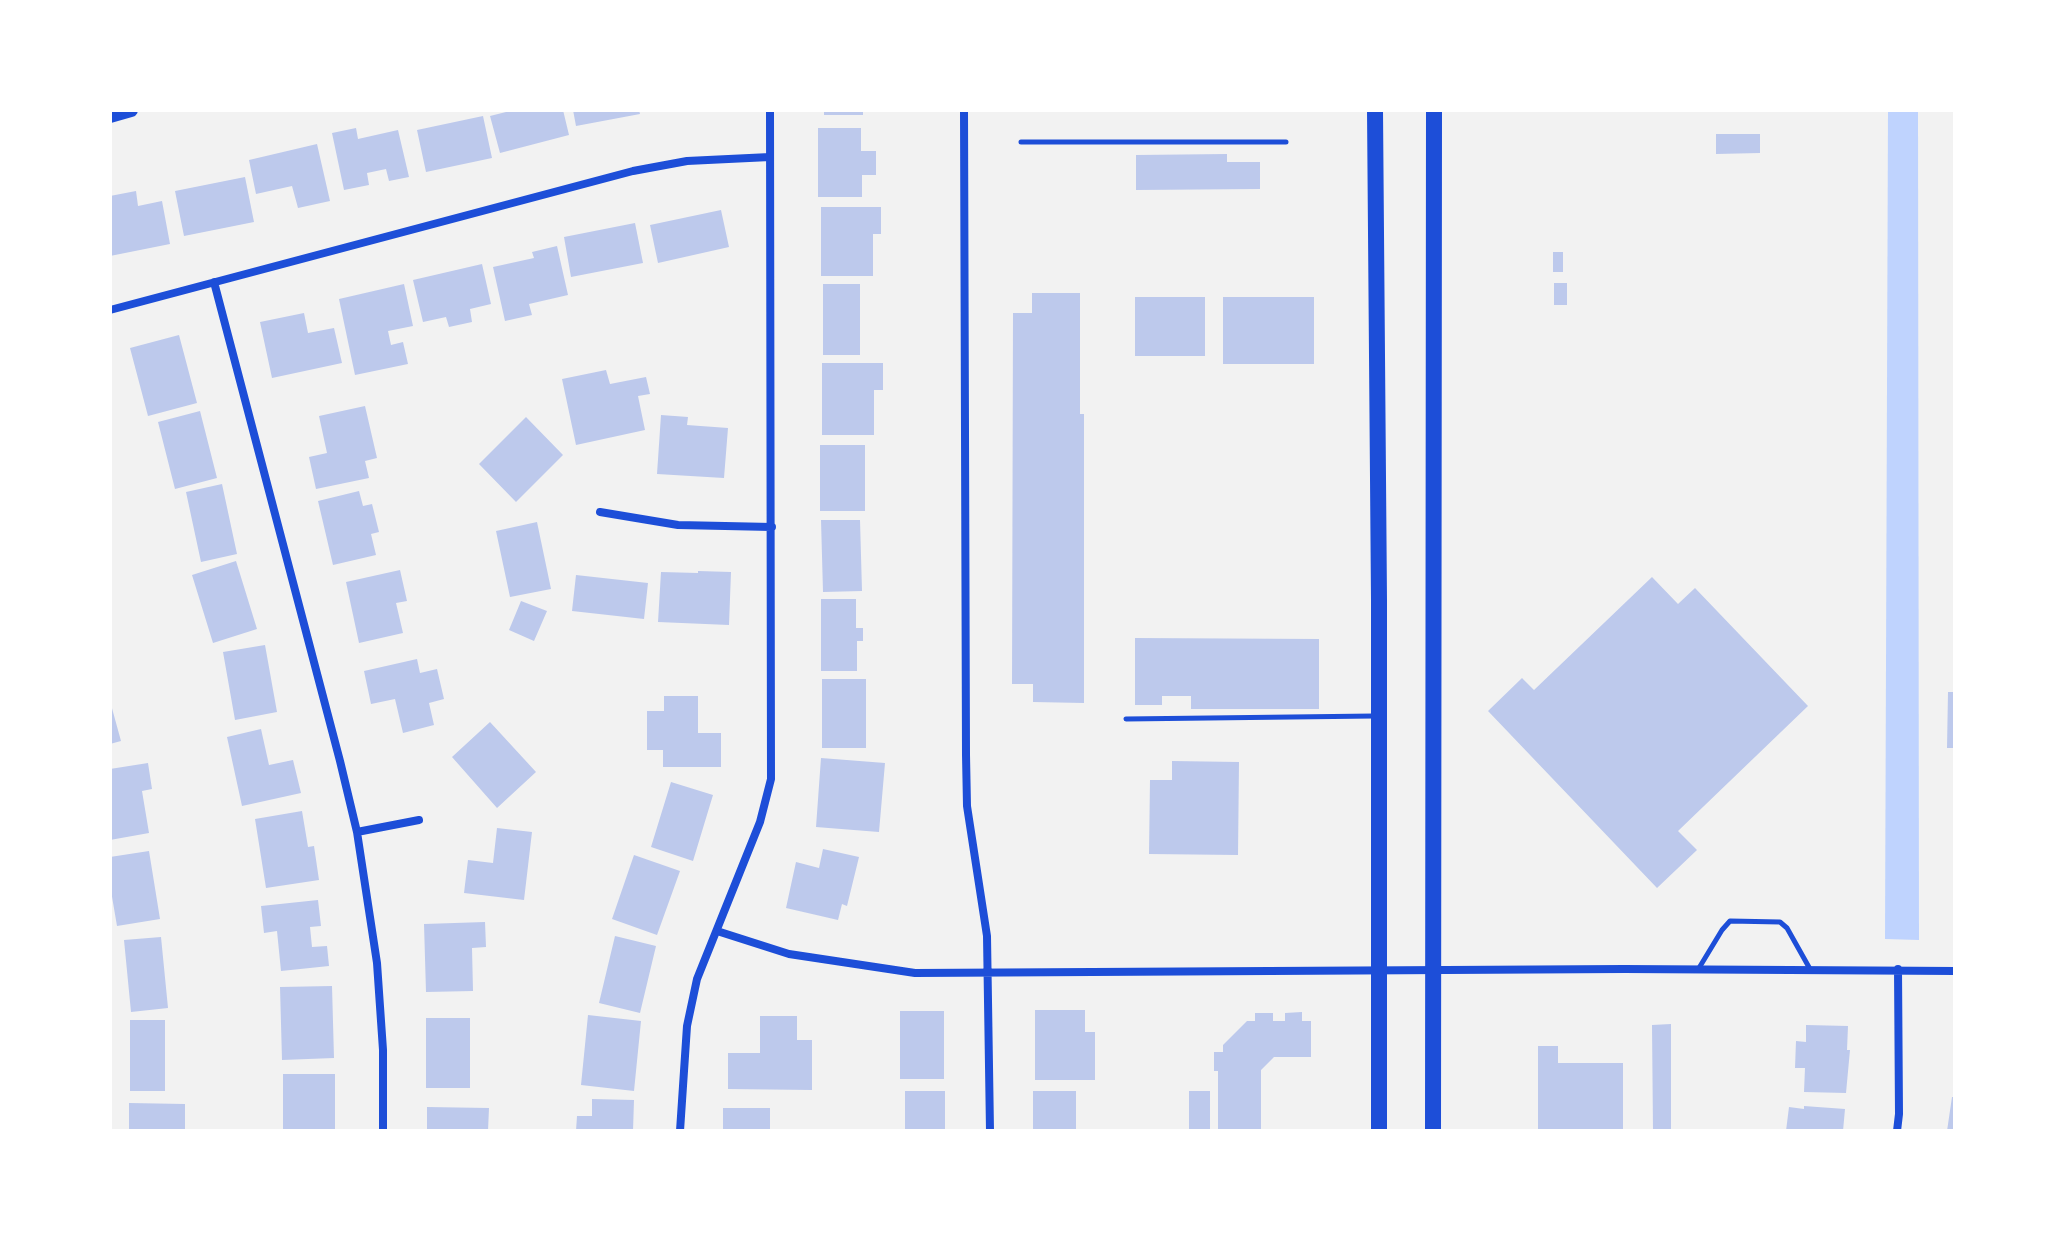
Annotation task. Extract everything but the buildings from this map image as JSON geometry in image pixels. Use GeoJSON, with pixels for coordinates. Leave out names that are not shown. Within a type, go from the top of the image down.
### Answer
{"type":"FeatureCollection","features":[{"type":"Feature","properties":{"kind":"main road"},"geometry":{"type":"LineString","coordinates":[[110,116],[131,110]]}},
{"type":"Feature","properties":{"kind":"main road"},"geometry":{"type":"LineString","coordinates":[[1375,110],[1379,1131]]}},
{"type":"Feature","properties":{"kind":"main road"},"geometry":{"type":"LineString","coordinates":[[1433,1131],[1434,110]]}},
{"type":"Feature","properties":{"kind":"street"},"geometry":{"type":"LineString","coordinates":[[680,1131],[691,1002],[703,959],[760,822],[771,779],[770,110]]}},
{"type":"Feature","properties":{"kind":"street"},"geometry":{"type":"LineString","coordinates":[[964,110],[967,806],[982,892],[989,973],[990,1131]]}},
{"type":"Feature","properties":{"kind":"street"},"geometry":{"type":"LineString","coordinates":[[110,310],[633,171],[687,161],[770,157]]}},
{"type":"Feature","properties":{"kind":"street"},"geometry":{"type":"LineString","coordinates":[[214,282],[357,832],[372,919],[380,993],[383,1131]]}},
{"type":"Feature","properties":{"kind":"street"},"geometry":{"type":"LineString","coordinates":[[600,512],[678,525],[772,527]]}},
{"type":"Feature","properties":{"kind":"street"},"geometry":{"type":"LineString","coordinates":[[357,832],[419,820]]}},
{"type":"Feature","properties":{"kind":"street"},"geometry":{"type":"LineString","coordinates":[[717,931],[789,954],[915,973],[1432,969],[1955,971]]}},
{"type":"Feature","properties":{"kind":"street"},"geometry":{"type":"LineString","coordinates":[[1897,1131],[1898,969]]}},
{"type":"Feature","properties":{"kind":"lane"},"geometry":{"type":"LineString","coordinates":[[1021,142],[1286,142]]}},
{"type":"Feature","properties":{"kind":"lane"},"geometry":{"type":"LineString","coordinates":[[1126,719],[1379,716]]}},
{"type":"Feature","properties":{"kind":"lane"},"geometry":{"type":"LineString","coordinates":[[1699,969],[1730,921],[1780,922],[1787,928],[1810,969]]}},
{"type":"Feature","properties":{"kind":"water"},"geometry":{"type":"Polygon","coordinates":[[[1888,110],[1918,110],[1919,940],[1885,939],[1888,110]]]}}]}
